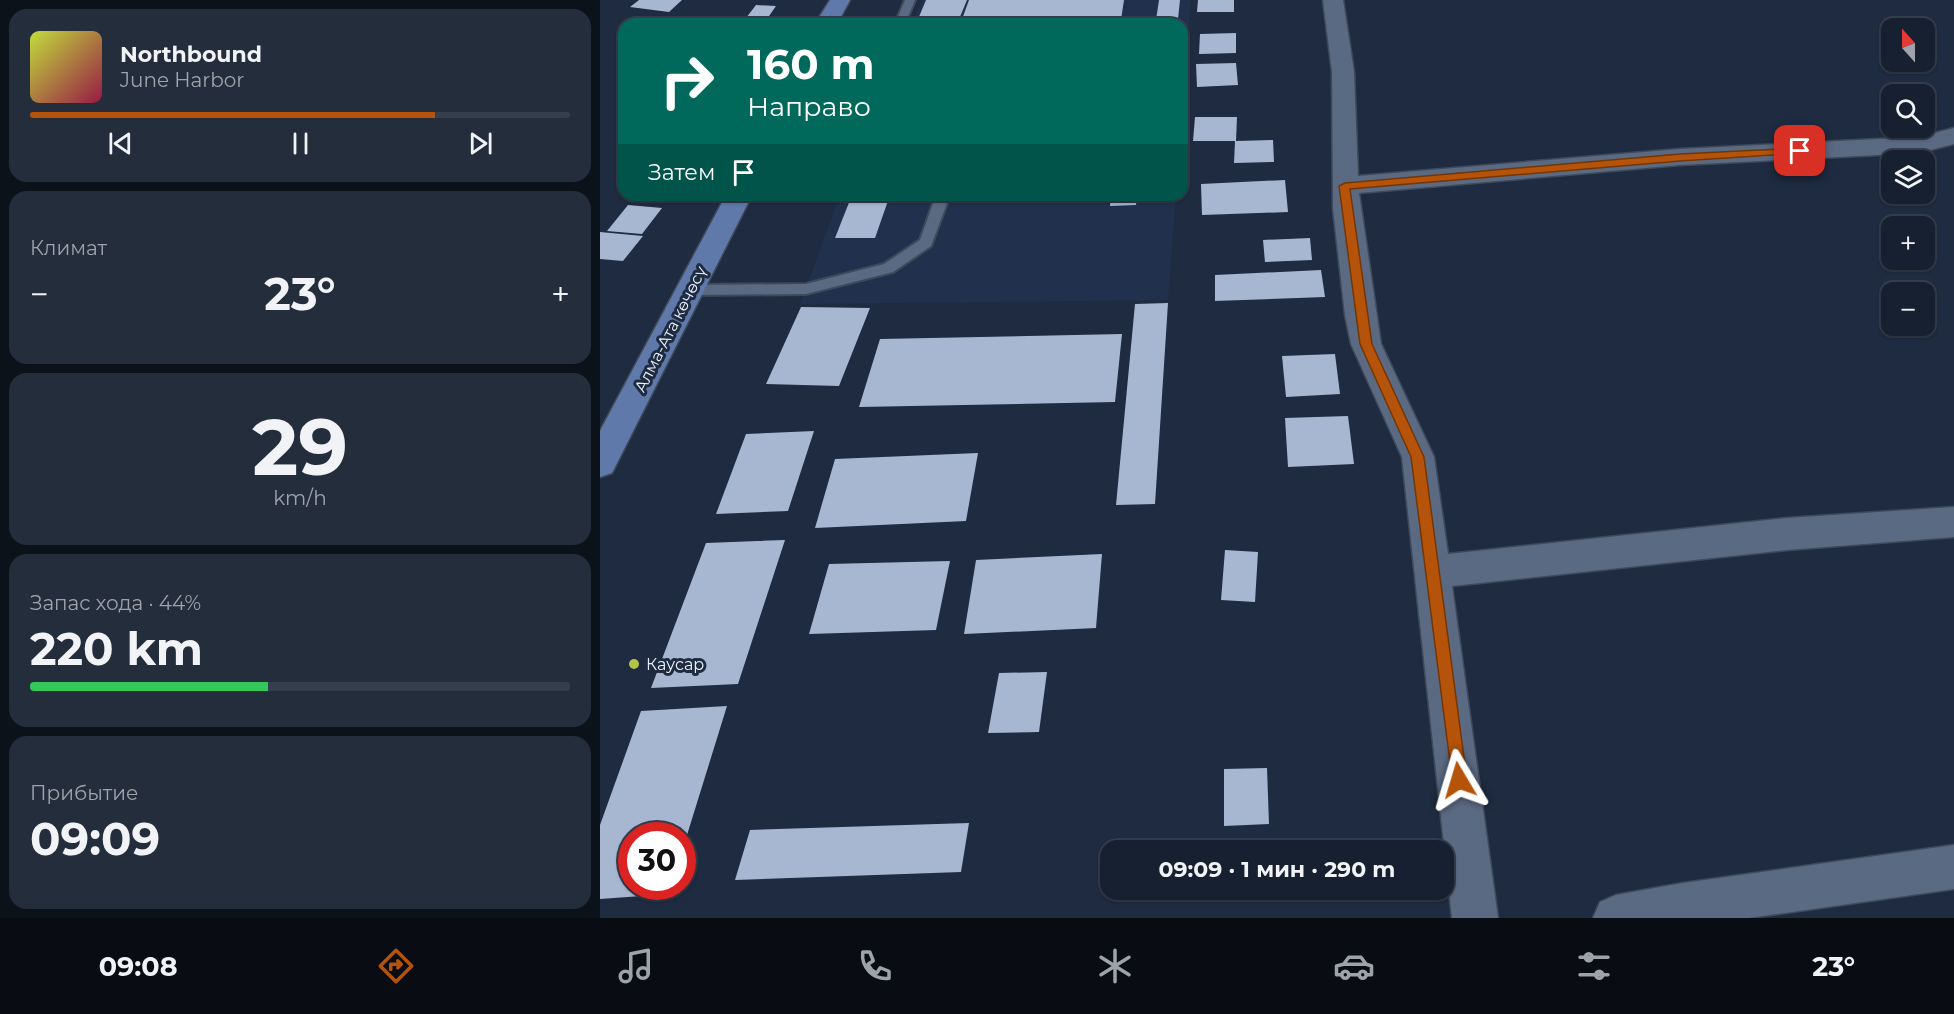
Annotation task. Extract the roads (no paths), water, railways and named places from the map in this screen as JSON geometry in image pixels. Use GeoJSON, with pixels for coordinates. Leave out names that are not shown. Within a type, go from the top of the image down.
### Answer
{"type":"FeatureCollection","features":[{"type":"Feature","properties":{"kind":"main road"},"geometry":{"type":"LineString","coordinates":[[830,18],[840,0]]}},
{"type":"Feature","properties":{"kind":"main road","name":"Алма-Ата көчөсү"},"geometry":{"type":"LineString","coordinates":[[600,464],[736,201]]}},
{"type":"Feature","properties":{"kind":"street"},"geometry":{"type":"LineString","coordinates":[[1333,0],[1343,72],[1345,186],[1366,344],[1418,457],[1475,918]]}},
{"type":"Feature","properties":{"kind":"street"},"geometry":{"type":"LineString","coordinates":[[1345,186],[1680,157],[1919,145],[1954,136]]}},
{"type":"Feature","properties":{"kind":"street"},"geometry":{"type":"LineString","coordinates":[[1433,572],[1787,534],[1954,522]]}},
{"type":"Feature","properties":{"kind":"street"},"geometry":{"type":"LineString","coordinates":[[1616,918],[1683,905],[1954,867]]}},
{"type":"Feature","properties":{"kind":"lane"},"geometry":{"type":"LineString","coordinates":[[902,18],[910,0]]}},
{"type":"Feature","properties":{"kind":"lane"},"geometry":{"type":"LineString","coordinates":[[691,290],[806,289],[888,268],[926,243],[941,201]]}},
{"type":"Feature","properties":{"kind":"place","name":"Каусар"},"geometry":{"type":"Point","coordinates":[634,664]}}]}
